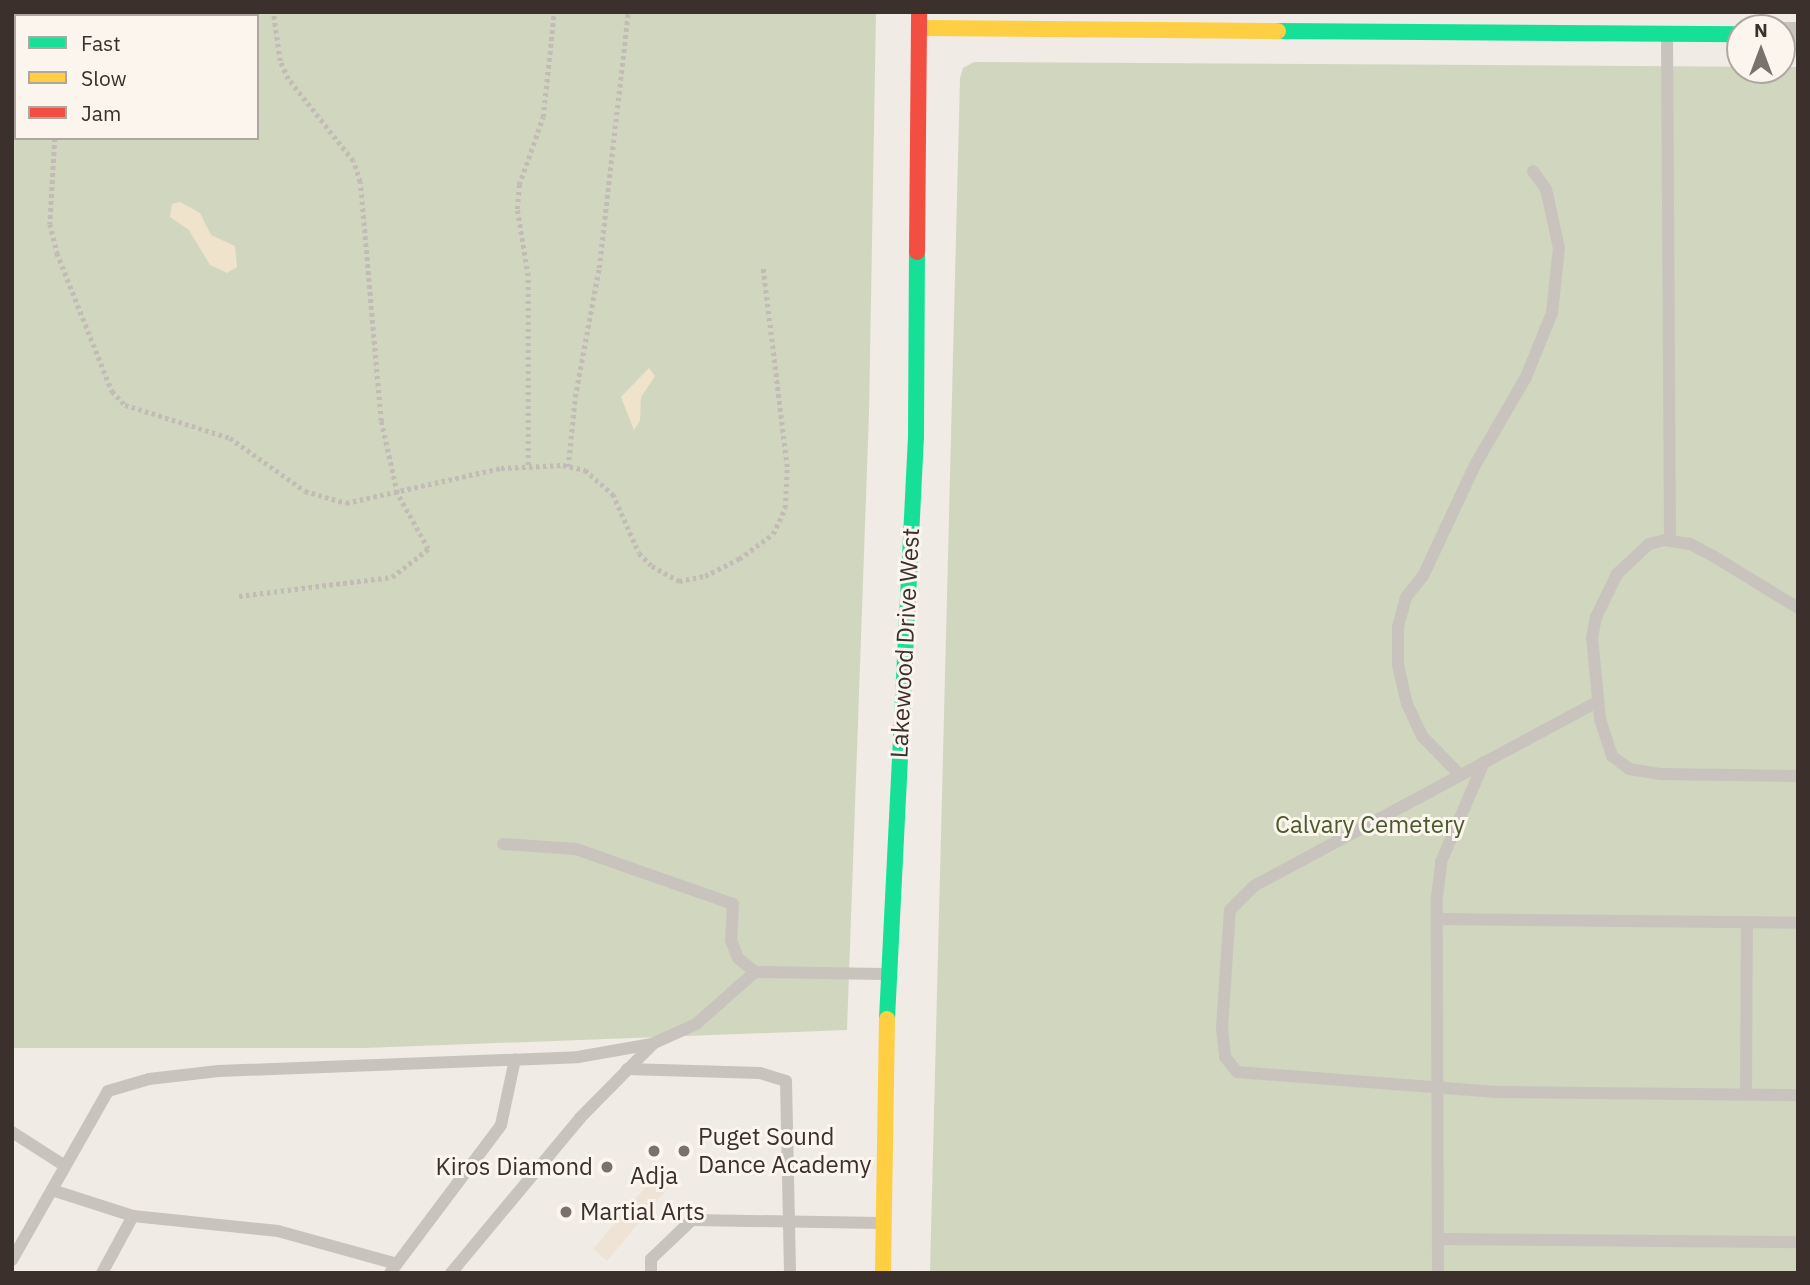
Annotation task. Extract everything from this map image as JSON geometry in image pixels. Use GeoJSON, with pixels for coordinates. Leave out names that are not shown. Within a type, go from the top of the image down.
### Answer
{"type":"FeatureCollection","features":[{"type":"Feature","properties":{"kind":"main road"},"geometry":{"type":"LineString","coordinates":[[919,20],[1667,23],[1726,32]]}},
{"type":"Feature","properties":{"kind":"main road","name":"Lakewood Drive West"},"geometry":{"type":"LineString","coordinates":[[883,1273],[888,974],[916,437],[919,20]]}},
{"type":"Feature","properties":{"kind":"lane"},"geometry":{"type":"LineString","coordinates":[[1667,23],[1670,541]]}},
{"type":"Feature","properties":{"kind":"lane"},"geometry":{"type":"LineString","coordinates":[[1459,774],[1422,736],[1407,704],[1398,665],[1398,627],[1406,597],[1423,576],[1475,465],[1526,377],[1552,313],[1558,280],[1558,237],[1546,189],[1533,171]]}},
{"type":"Feature","properties":{"kind":"lane"},"geometry":{"type":"LineString","coordinates":[[1796,603],[1713,556],[1670,541],[1649,544],[1633,556],[1604,599],[1592,638],[1597,702],[1612,756],[1629,769],[1660,775],[1798,775]]}},
{"type":"Feature","properties":{"kind":"lane"},"geometry":{"type":"LineString","coordinates":[[1597,702],[1254,886],[1230,910],[1222,1027],[1225,1057],[1237,1072],[1437,1088],[1798,1095]]}},
{"type":"Feature","properties":{"kind":"lane"},"geometry":{"type":"LineString","coordinates":[[1438,1273],[1437,919],[1441,862],[1483,762]]}},
{"type":"Feature","properties":{"kind":"lane"},"geometry":{"type":"LineString","coordinates":[[503,844],[576,849],[733,904],[731,940],[738,958],[755,972],[888,974]]}},
{"type":"Feature","properties":{"kind":"lane"},"geometry":{"type":"LineString","coordinates":[[1437,919],[1798,923]]}},
{"type":"Feature","properties":{"kind":"lane"},"geometry":{"type":"LineString","coordinates":[[1746,1094],[1747,923]]}},
{"type":"Feature","properties":{"kind":"lane"},"geometry":{"type":"LineString","coordinates":[[12,1260],[108,1091],[149,1079],[219,1071],[578,1057],[652,1044],[696,1024],[755,972]]}},
{"type":"Feature","properties":{"kind":"lane"},"geometry":{"type":"LineString","coordinates":[[451,1273],[580,1118],[652,1044]]}},
{"type":"Feature","properties":{"kind":"lane"},"geometry":{"type":"LineString","coordinates":[[52,1190],[133,1216],[278,1231],[393,1268],[501,1125],[515,1059]]}},
{"type":"Feature","properties":{"kind":"lane"},"geometry":{"type":"LineString","coordinates":[[627,1069],[760,1073],[786,1082],[790,1273]]}},
{"type":"Feature","properties":{"kind":"lane"},"geometry":{"type":"LineString","coordinates":[[12,1132],[65,1166]]}},
{"type":"Feature","properties":{"kind":"lane"},"geometry":{"type":"LineString","coordinates":[[102,1273],[133,1216]]}},
{"type":"Feature","properties":{"kind":"lane"},"geometry":{"type":"LineString","coordinates":[[651,1273],[651,1259],[692,1220],[883,1223]]}},
{"type":"Feature","properties":{"kind":"lane"},"geometry":{"type":"LineString","coordinates":[[1438,1239],[1798,1242]]}},
{"type":"Feature","properties":{"kind":"path"},"geometry":{"type":"LineString","coordinates":[[239,596],[392,577],[428,548],[397,493],[381,421],[360,182],[353,160],[288,79],[279,61],[274,12]]}},
{"type":"Feature","properties":{"kind":"path"},"geometry":{"type":"LineString","coordinates":[[528,465],[527,276],[517,209],[519,185],[544,117],[554,12]]}},
{"type":"Feature","properties":{"kind":"path"},"geometry":{"type":"LineString","coordinates":[[568,467],[575,397],[599,268],[628,12]]}},
{"type":"Feature","properties":{"kind":"path"},"geometry":{"type":"LineString","coordinates":[[55,140],[50,172],[52,233],[79,316],[112,391],[125,405],[230,438],[322,499],[346,503],[528,465],[568,467],[600,480],[613,494],[639,553],[652,566],[679,581],[728,565],[773,534],[785,508],[787,467],[763,268]]}},
{"type":"Feature","properties":{"kind":"green space"},"geometry":{"type":"Polygon","coordinates":[[[12,12],[876,12],[869,413],[847,1030],[364,1048],[12,1048],[12,12]]]}},
{"type":"Feature","properties":{"kind":"green space","name":"Calvary Cemetery"},"geometry":{"type":"Polygon","coordinates":[[[974,62],[1726,67],[1726,84],[1796,84],[1798,67],[1798,1273],[930,1273],[960,78],[963,68],[974,62]]]}},
{"type":"Feature","properties":{"kind":"sand"},"geometry":{"type":"Polygon","coordinates":[[[180,202],[200,213],[211,235],[235,246],[237,267],[227,273],[210,265],[189,230],[170,217],[172,204],[180,202]]]}},
{"type":"Feature","properties":{"kind":"sand"},"geometry":{"type":"Polygon","coordinates":[[[649,368],[655,376],[641,397],[640,421],[634,430],[621,397],[649,368]]]}},
{"type":"Feature","properties":{"kind":"shaded area"},"geometry":{"type":"Polygon","coordinates":[[[653,1178],[676,1178],[607,1261],[593,1249],[653,1178]]]}},
{"type":"Feature","properties":{"kind":"traffic: fast"},"geometry":{"type":"LineString","coordinates":[[1278,31],[1726,34]]}},
{"type":"Feature","properties":{"kind":"traffic: fast"},"geometry":{"type":"LineString","coordinates":[[887,1019],[916,437],[917,252]]}},
{"type":"Feature","properties":{"kind":"traffic: slow"},"geometry":{"type":"LineString","coordinates":[[919,28],[1278,31]]}},
{"type":"Feature","properties":{"kind":"traffic: slow"},"geometry":{"type":"LineString","coordinates":[[883,1273],[887,1019]]}},
{"type":"Feature","properties":{"kind":"traffic: jam"},"geometry":{"type":"LineString","coordinates":[[917,252],[919,12]]}},
{"type":"Feature","properties":{"kind":"place","name":"Adja"},"geometry":{"type":"Point","coordinates":[654,1151]}},
{"type":"Feature","properties":{"kind":"place","name":"Puget Sound Dance Academy"},"geometry":{"type":"Point","coordinates":[684,1151]}},
{"type":"Feature","properties":{"kind":"place","name":"Kiros Diamond"},"geometry":{"type":"Point","coordinates":[607,1167]}},
{"type":"Feature","properties":{"kind":"place","name":"Martial Arts"},"geometry":{"type":"Point","coordinates":[566,1212]}}]}
